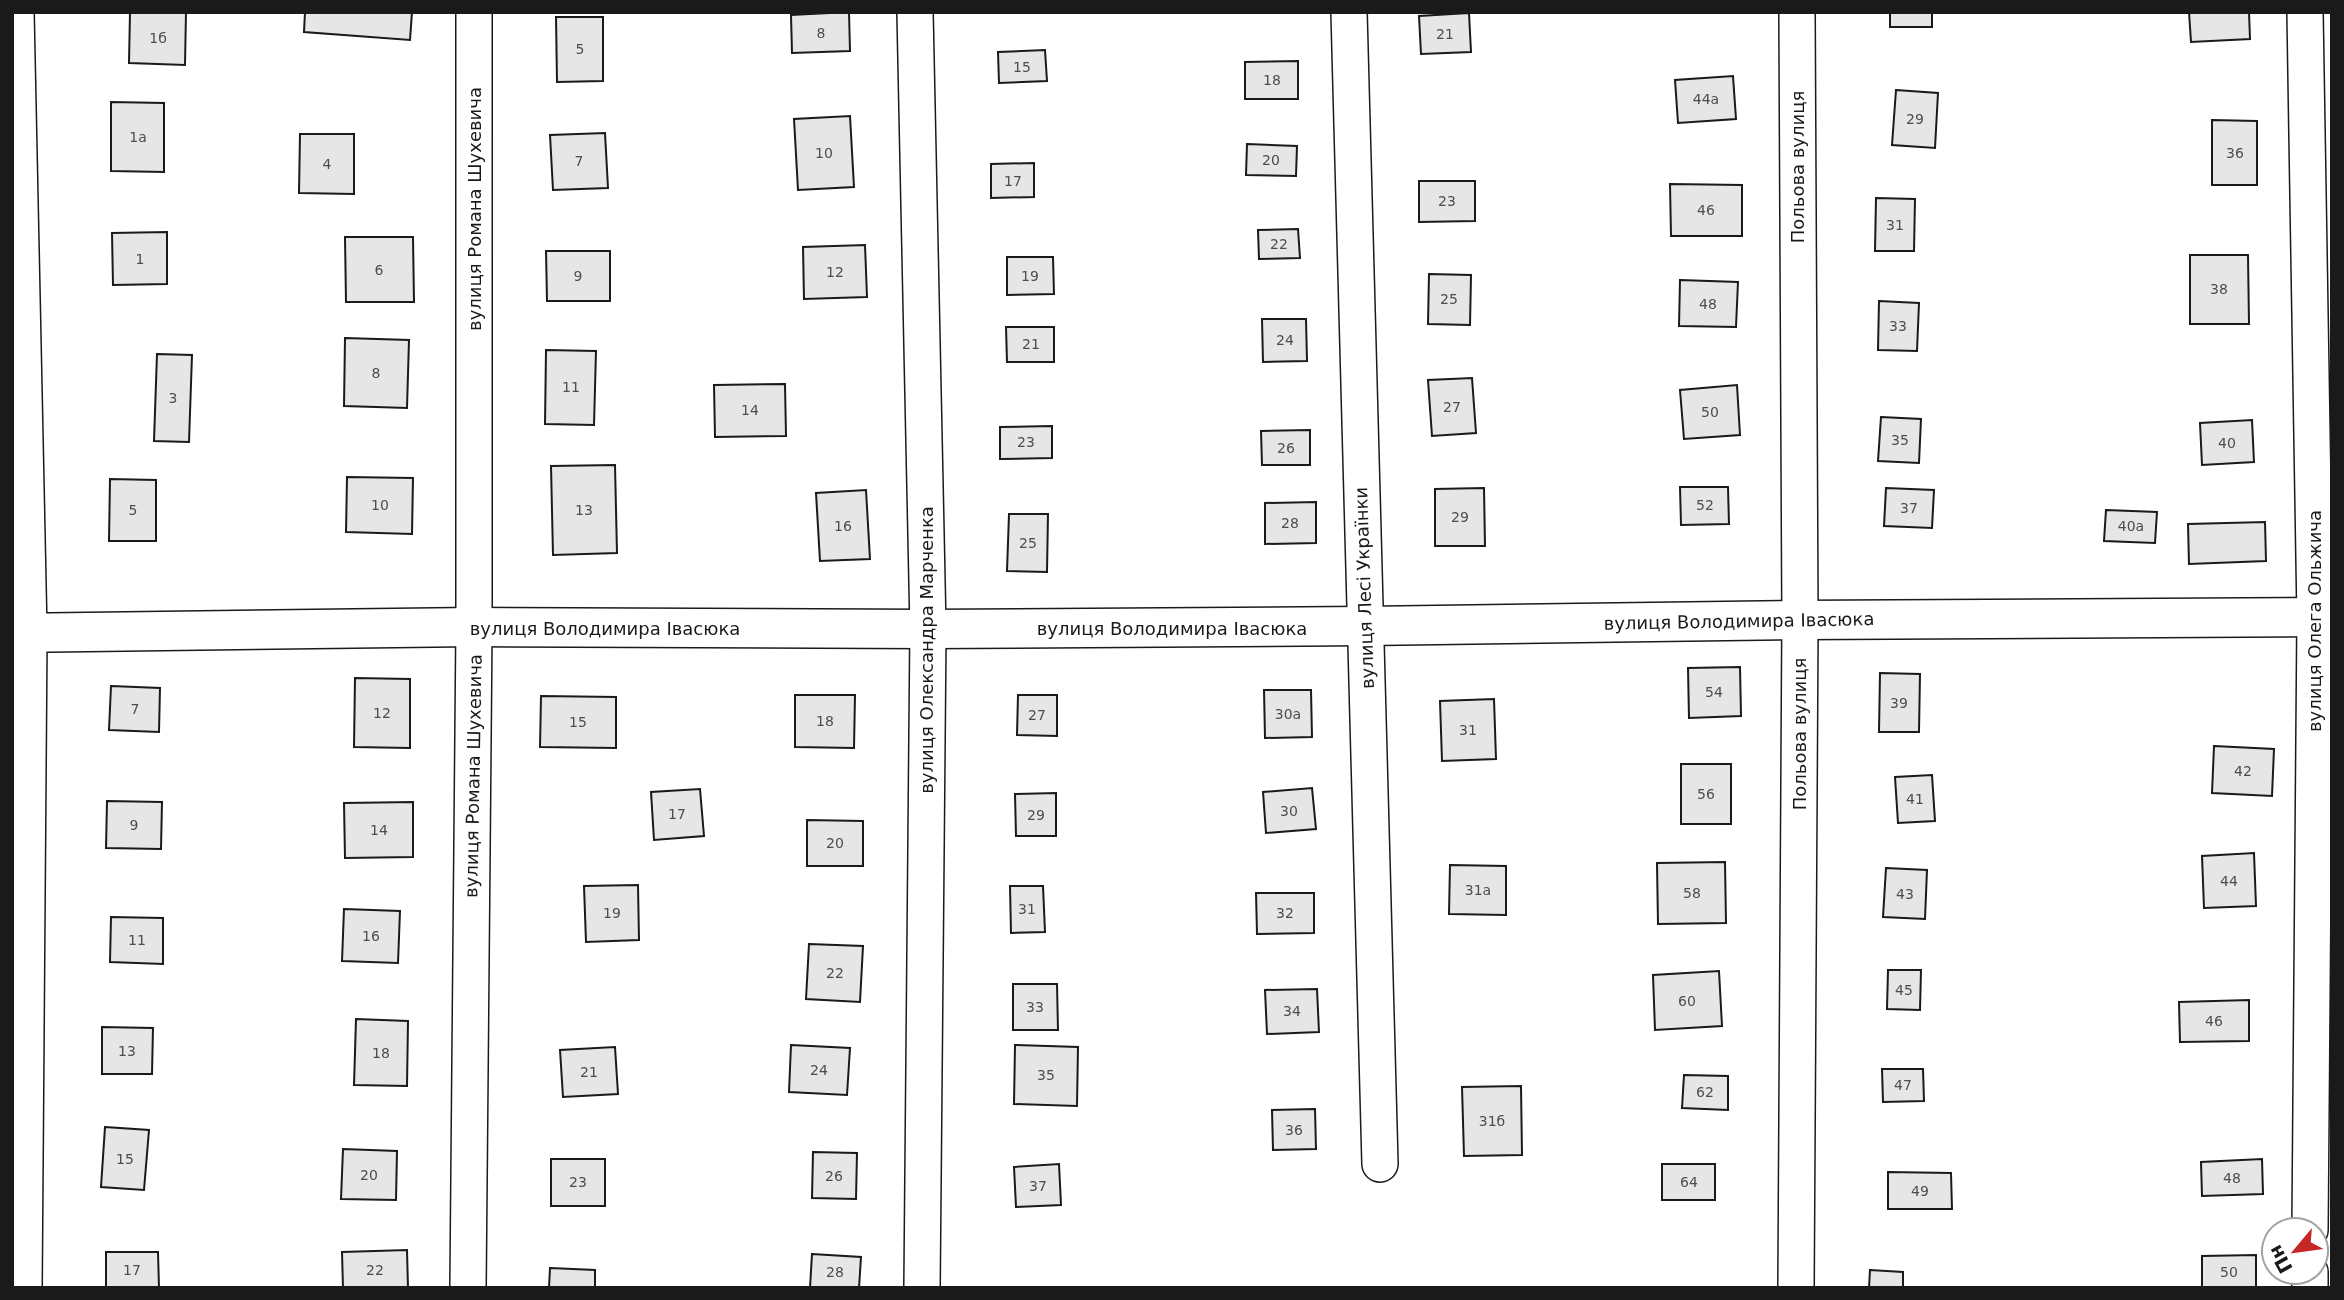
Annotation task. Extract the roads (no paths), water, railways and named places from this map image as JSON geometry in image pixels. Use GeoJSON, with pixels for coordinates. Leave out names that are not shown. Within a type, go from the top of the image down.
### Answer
{"type":"FeatureCollection","features":[{"type":"Feature","properties":{"kind":"street"},"geometry":{"type":"LineString","coordinates":[[16,12],[24,1288]]}},
{"type":"Feature","properties":{"kind":"street","name":"вулиця Романа Шухевича"},"geometry":{"type":"LineString","coordinates":[[468,1288],[474,627],[474,12]]}},
{"type":"Feature","properties":{"kind":"street","name":"вулиця Олександра Марченка"},"geometry":{"type":"LineString","coordinates":[[915,12],[928,629],[922,1288]]}},
{"type":"Feature","properties":{"kind":"street","name":"вулиця Лесі Українки"},"geometry":{"type":"LineString","coordinates":[[1349,12],[1380,1164]]}},
{"type":"Feature","properties":{"kind":"street","name":"Польова вулиця"},"geometry":{"type":"LineString","coordinates":[[1796,1288],[1800,620],[1797,12]]}},
{"type":"Feature","properties":{"kind":"street","name":"вулиця Олега Ольжича"},"geometry":{"type":"LineString","coordinates":[[2305,12],[2323,617],[2310,1216]]}},
{"type":"Feature","properties":{"kind":"street","name":"вулиця Володимира Івасюка"},"geometry":{"type":"LineString","coordinates":[[21,633],[474,627],[928,629],[2323,617]]}}]}
